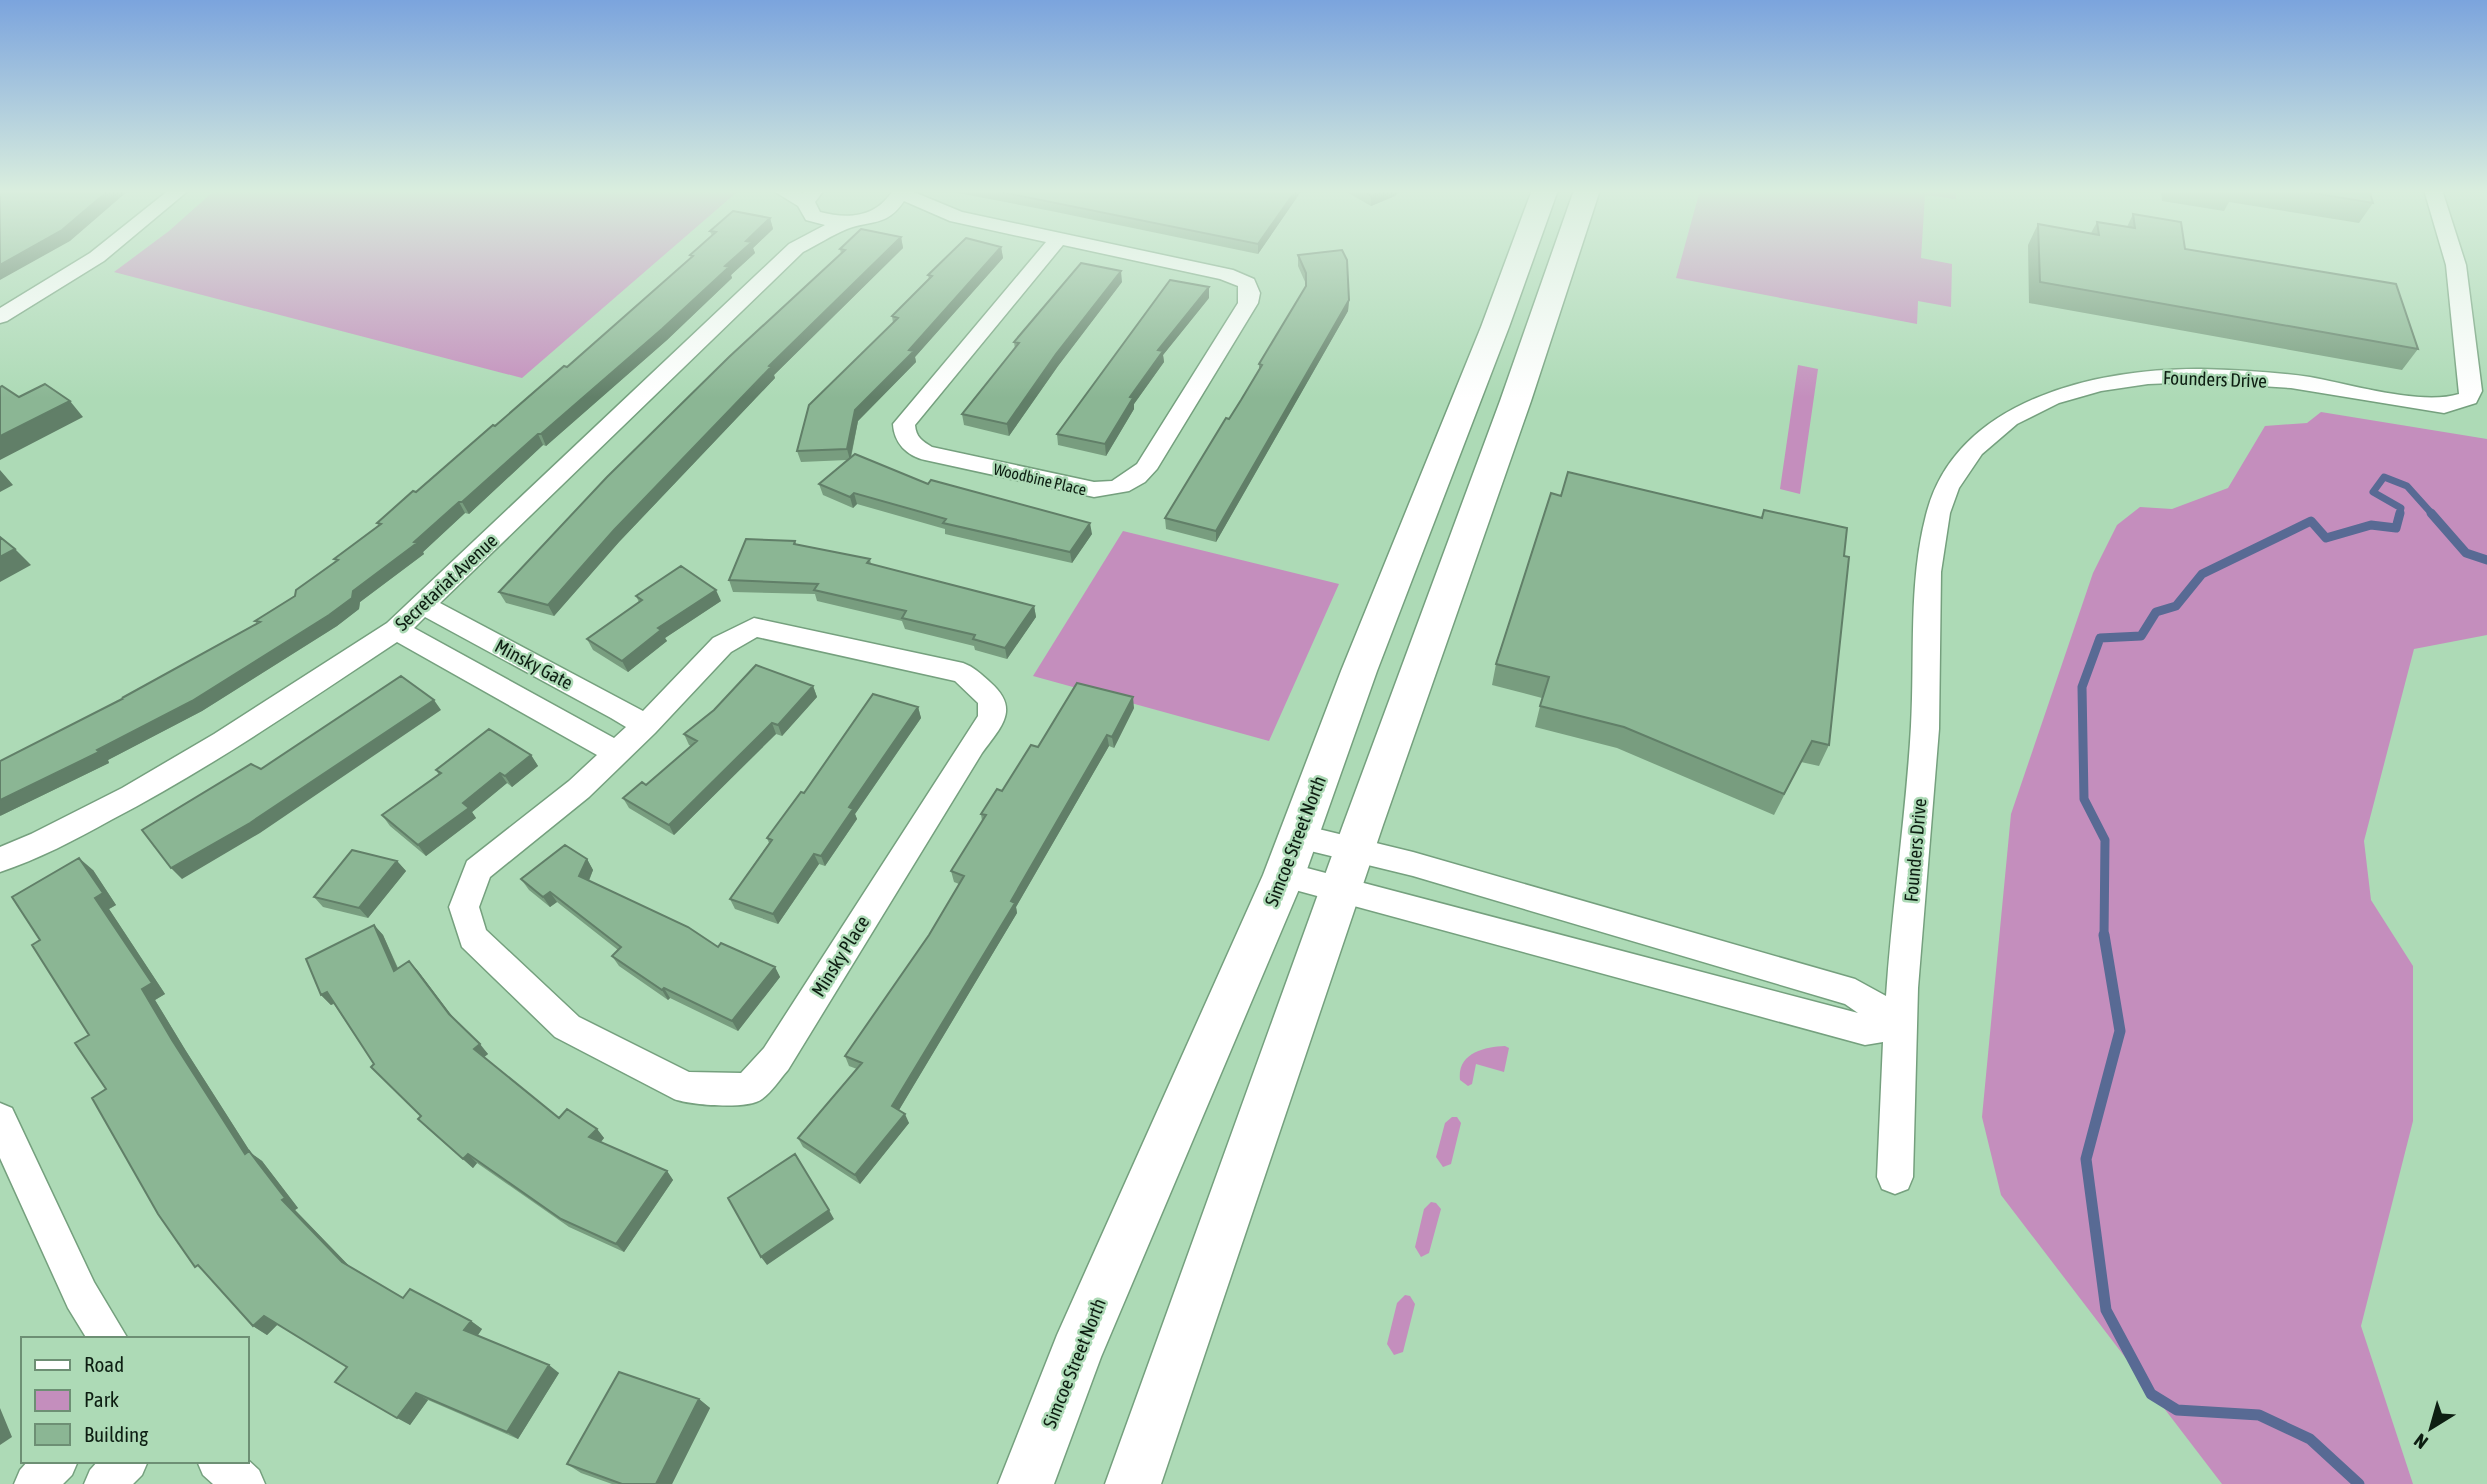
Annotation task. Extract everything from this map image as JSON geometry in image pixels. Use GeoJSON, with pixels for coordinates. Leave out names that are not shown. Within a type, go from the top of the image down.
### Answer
{"type":"FeatureCollection","features":[{"type":"Feature","properties":{"kind":"main road","name":"Simcoe Street North"},"geometry":{"type":"LineString","coordinates":[[1026,1484],[1076,1354],[1291,855],[1359,671],[1520,259]]}},
{"type":"Feature","properties":{"kind":"main road"},"geometry":{"type":"LineString","coordinates":[[1133,1484],[1346,869],[1528,369],[1561,259]]}},
{"type":"Feature","properties":{"kind":"street"},"geometry":{"type":"LineString","coordinates":[[0,317],[93,259]]}},
{"type":"Feature","properties":{"kind":"street","name":"Secretariat Avenue"},"geometry":{"type":"LineString","coordinates":[[0,860],[42,843],[132,796],[224,742],[396,630],[784,259]]}},
{"type":"Feature","properties":{"kind":"street","name":"Woodbine Place"},"geometry":{"type":"LineString","coordinates":[[1041,259],[904,424],[904,435],[925,453],[1096,492],[1115,490],[1131,483],[1145,469],[1248,303],[1250,293],[1247,284],[1226,274],[1155,259]]}},
{"type":"Feature","properties":{"kind":"street","name":"Founders Drive"},"geometry":{"type":"LineString","coordinates":[[1895,1177],[1900,1025],[1925,726],[1929,582],[1937,521],[1947,488],[1969,455],[2006,420],[2046,400],[2104,383],[2173,375],[2290,381],[2434,405],[2459,403],[2468,398],[2471,391],[2454,259]]}},
{"type":"Feature","properties":{"kind":"street","name":"Minsky Gate"},"geometry":{"type":"LineString","coordinates":[[423,605],[645,726]]}},
{"type":"Feature","properties":{"kind":"street","name":"Minsky Place"},"geometry":{"type":"LineString","coordinates":[[754,627],[962,673],[992,699],[992,718],[972,745],[776,1059],[749,1089],[686,1088],[567,1027],[473,937],[464,907],[478,870],[579,789],[617,753],[722,645],[754,627]]}},
{"type":"Feature","properties":{"kind":"street","name":"Minsky Gate"},"geometry":{"type":"LineString","coordinates":[[396,630],[617,753]]}},
{"type":"Feature","properties":{"kind":"street","name":"Secretariat Avenue"},"geometry":{"type":"LineString","coordinates":[[0,876],[42,843]]}},
{"type":"Feature","properties":{"kind":"street"},"geometry":{"type":"LineString","coordinates":[[1291,855],[1346,869],[1865,1030],[1900,1025]]}},
{"type":"Feature","properties":{"kind":"street"},"geometry":{"type":"LineString","coordinates":[[1291,855],[1346,869],[1413,864],[1855,993],[1900,1025]]}},
{"type":"Feature","properties":{"kind":"street"},"geometry":{"type":"LineString","coordinates":[[0,1119],[81,1295],[108,1337]]}},
{"type":"Feature","properties":{"kind":"street"},"geometry":{"type":"LineString","coordinates":[[34,1484],[56,1463]]}},
{"type":"Feature","properties":{"kind":"street"},"geometry":{"type":"LineString","coordinates":[[104,1484],[126,1463]]}},
{"type":"Feature","properties":{"kind":"street"},"geometry":{"type":"LineString","coordinates":[[219,1463],[245,1484]]}},
{"type":"Feature","properties":{"kind":"green space"},"geometry":{"type":"Polygon","coordinates":[[[131,259],[659,259],[522,378],[114,272],[131,259]]]}},
{"type":"Feature","properties":{"kind":"green space"},"geometry":{"type":"Polygon","coordinates":[[[1681,259],[1927,259],[1952,264],[1951,307],[1918,301],[1917,324],[1676,278],[1681,259]]]}},
{"type":"Feature","properties":{"kind":"green space"},"geometry":{"type":"Polygon","coordinates":[[[1798,365],[1818,369],[1800,494],[1780,489],[1798,365]]]}},
{"type":"Feature","properties":{"kind":"green space"},"geometry":{"type":"Polygon","coordinates":[[[2321,412],[2487,439],[2487,635],[2414,649],[2364,841],[2371,900],[2413,966],[2413,1121],[2361,1326],[2413,1484],[2222,1484],[2001,1195],[1982,1117],[2011,814],[2093,573],[2117,525],[2140,507],[2172,509],[2228,488],[2265,426],[2307,423],[2321,412]]]}},
{"type":"Feature","properties":{"kind":"green space"},"geometry":{"type":"Polygon","coordinates":[[[1123,531],[1339,584],[1269,741],[1033,676],[1123,531]]]}},
{"type":"Feature","properties":{"kind":"green space"},"geometry":{"type":"Polygon","coordinates":[[[1505,1046],[1509,1048],[1504,1072],[1476,1064],[1472,1084],[1468,1086],[1460,1080],[1460,1071],[1467,1058],[1481,1050],[1505,1046]]]}},
{"type":"Feature","properties":{"kind":"green space"},"geometry":{"type":"Polygon","coordinates":[[[1452,1117],[1457,1117],[1461,1123],[1451,1164],[1443,1167],[1436,1157],[1445,1123],[1452,1117]]]}},
{"type":"Feature","properties":{"kind":"green space"},"geometry":{"type":"Polygon","coordinates":[[[1431,1202],[1441,1209],[1429,1253],[1421,1257],[1415,1247],[1424,1209],[1431,1202]]]}},
{"type":"Feature","properties":{"kind":"green space"},"geometry":{"type":"Polygon","coordinates":[[[1405,1295],[1410,1296],[1415,1304],[1403,1352],[1394,1355],[1387,1344],[1397,1303],[1405,1295]]]}},
{"type":"Feature","properties":{"kind":"building"},"geometry":{"type":"Polygon","coordinates":[[[689,259],[733,259],[725,266],[729,267],[662,329],[459,502],[414,542],[417,543],[353,591],[352,598],[329,615],[192,701],[97,750],[99,752],[0,800],[0,761],[124,698],[260,622],[255,621],[295,596],[296,590],[381,524],[377,523],[413,491],[416,492],[564,366],[567,367],[689,259]]]}},
{"type":"Feature","properties":{"kind":"building"},"geometry":{"type":"Polygon","coordinates":[[[835,259],[878,259],[769,366],[771,367],[614,530],[548,605],[499,592],[607,477],[729,357],[835,259]]]}},
{"type":"Feature","properties":{"kind":"building"},"geometry":{"type":"Polygon","coordinates":[[[944,259],[990,259],[909,350],[914,351],[855,410],[847,449],[797,451],[809,405],[898,318],[892,316],[932,276],[928,275],[944,259]]]}},
{"type":"Feature","properties":{"kind":"building"},"geometry":{"type":"Polygon","coordinates":[[[1300,259],[1347,259],[1349,300],[1216,531],[1165,518],[1262,365],[1259,364],[1306,286],[1306,273],[1300,259]]]}},
{"type":"Feature","properties":{"kind":"building"},"geometry":{"type":"Polygon","coordinates":[[[2039,259],[2247,259],[2396,284],[2418,349],[2040,282],[2039,259]]]}},
{"type":"Feature","properties":{"kind":"building"},"geometry":{"type":"Polygon","coordinates":[[[1081,263],[1121,271],[1056,354],[1007,424],[962,414],[1019,343],[1014,342],[1081,263]]]}},
{"type":"Feature","properties":{"kind":"building"},"geometry":{"type":"Polygon","coordinates":[[[1170,280],[1209,287],[1158,350],[1163,351],[1130,397],[1133,398],[1105,444],[1057,434],[1170,280]]]}},
{"type":"Feature","properties":{"kind":"building"},"geometry":{"type":"Polygon","coordinates":[[[45,384],[70,401],[0,436],[0,387],[19,397],[45,384]]]}},
{"type":"Feature","properties":{"kind":"building"},"geometry":{"type":"Polygon","coordinates":[[[855,454],[928,484],[931,480],[1090,523],[1070,552],[943,523],[946,519],[854,493],[850,497],[819,484],[855,454]]]}},
{"type":"Feature","properties":{"kind":"building"},"geometry":{"type":"Polygon","coordinates":[[[1568,472],[1762,518],[1764,510],[1847,528],[1844,556],[1849,557],[1829,745],[1812,741],[1784,794],[1624,727],[1540,706],[1549,677],[1496,664],[1551,493],[1561,496],[1568,472]]]}},
{"type":"Feature","properties":{"kind":"building"},"geometry":{"type":"Polygon","coordinates":[[[0,537],[15,549],[0,557],[0,537]]]}},
{"type":"Feature","properties":{"kind":"building"},"geometry":{"type":"Polygon","coordinates":[[[746,539],[795,541],[794,544],[870,559],[867,563],[1034,606],[1005,648],[973,639],[975,635],[902,618],[906,611],[814,590],[818,584],[729,580],[746,539]]]}},
{"type":"Feature","properties":{"kind":"building"},"geometry":{"type":"Polygon","coordinates":[[[681,566],[716,590],[658,628],[661,630],[622,661],[587,639],[642,600],[636,596],[681,566]]]}},
{"type":"Feature","properties":{"kind":"building"},"geometry":{"type":"Polygon","coordinates":[[[756,665],[813,686],[778,725],[772,723],[669,825],[623,798],[642,782],[646,785],[697,741],[684,734],[714,710],[756,665]]]}},
{"type":"Feature","properties":{"kind":"building"},"geometry":{"type":"Polygon","coordinates":[[[401,676],[434,700],[250,823],[171,868],[142,830],[251,764],[261,769],[401,676]]]}},
{"type":"Feature","properties":{"kind":"building"},"geometry":{"type":"Polygon","coordinates":[[[1077,683],[1133,697],[1112,737],[1107,735],[1011,901],[1015,903],[892,1106],[905,1114],[855,1175],[798,1138],[862,1063],[845,1056],[929,935],[964,876],[951,871],[986,815],[981,814],[997,789],[1002,791],[1031,745],[1038,747],[1077,683]]]}},
{"type":"Feature","properties":{"kind":"building"},"geometry":{"type":"Polygon","coordinates":[[[873,694],[918,707],[849,807],[853,809],[821,856],[814,854],[773,914],[730,899],[772,840],[767,838],[801,792],[804,793],[873,694]]]}},
{"type":"Feature","properties":{"kind":"building"},"geometry":{"type":"Polygon","coordinates":[[[489,729],[531,755],[505,776],[500,773],[463,803],[469,808],[418,845],[382,815],[441,773],[436,770],[489,729]]]}},
{"type":"Feature","properties":{"kind":"building"},"geometry":{"type":"Polygon","coordinates":[[[565,845],[587,859],[579,876],[688,927],[718,947],[721,943],[775,967],[732,1021],[664,988],[662,990],[612,956],[621,947],[550,892],[543,897],[521,879],[565,845]]]}},
{"type":"Feature","properties":{"kind":"building"},"geometry":{"type":"Polygon","coordinates":[[[352,850],[397,861],[359,908],[314,897],[352,850]]]}},
{"type":"Feature","properties":{"kind":"building"},"geometry":{"type":"Polygon","coordinates":[[[79,858],[103,893],[95,898],[152,983],[142,989],[172,1040],[245,1154],[249,1151],[285,1198],[282,1200],[342,1262],[403,1298],[410,1289],[471,1321],[464,1330],[549,1365],[507,1432],[416,1393],[397,1418],[335,1382],[347,1367],[264,1316],[253,1326],[198,1265],[195,1267],[158,1214],[92,1098],[106,1089],[75,1043],[89,1035],[32,945],[40,940],[12,897],[79,858]]]}},
{"type":"Feature","properties":{"kind":"building"},"geometry":{"type":"Polygon","coordinates":[[[374,925],[394,971],[409,961],[449,1014],[480,1044],[474,1049],[559,1118],[567,1109],[597,1129],[589,1137],[667,1171],[616,1244],[561,1219],[468,1154],[463,1159],[418,1119],[421,1116],[371,1067],[374,1064],[327,992],[321,995],[306,959],[374,925]]]}},
{"type":"Feature","properties":{"kind":"building"},"geometry":{"type":"Polygon","coordinates":[[[795,1154],[829,1210],[761,1257],[728,1198],[795,1154]]]}},
{"type":"Feature","properties":{"kind":"building"},"geometry":{"type":"Polygon","coordinates":[[[619,1372],[699,1399],[656,1484],[622,1484],[567,1464],[619,1372]]]}},
{"type":"Feature","properties":{"kind":"waterway"},"geometry":{"type":"LineString","coordinates":[[2399,515],[2401,508],[2373,492],[2384,477],[2407,486],[2433,515]]}},
{"type":"Feature","properties":{"kind":"waterway"},"geometry":{"type":"LineString","coordinates":[[2104,935],[2105,840],[2084,799],[2082,687],[2100,638],[2141,636],[2156,612],[2176,606],[2202,574],[2311,521],[2326,538],[2371,525],[2396,528],[2400,513]]}},
{"type":"Feature","properties":{"kind":"waterway"},"geometry":{"type":"LineString","coordinates":[[2431,513],[2466,553],[2487,560]]}},
{"type":"Feature","properties":{"kind":"waterway"},"geometry":{"type":"LineString","coordinates":[[2104,935],[2120,1031],[2086,1159],[2106,1310],[2151,1394],[2177,1410],[2259,1415],[2310,1439],[2359,1484]]}}]}
